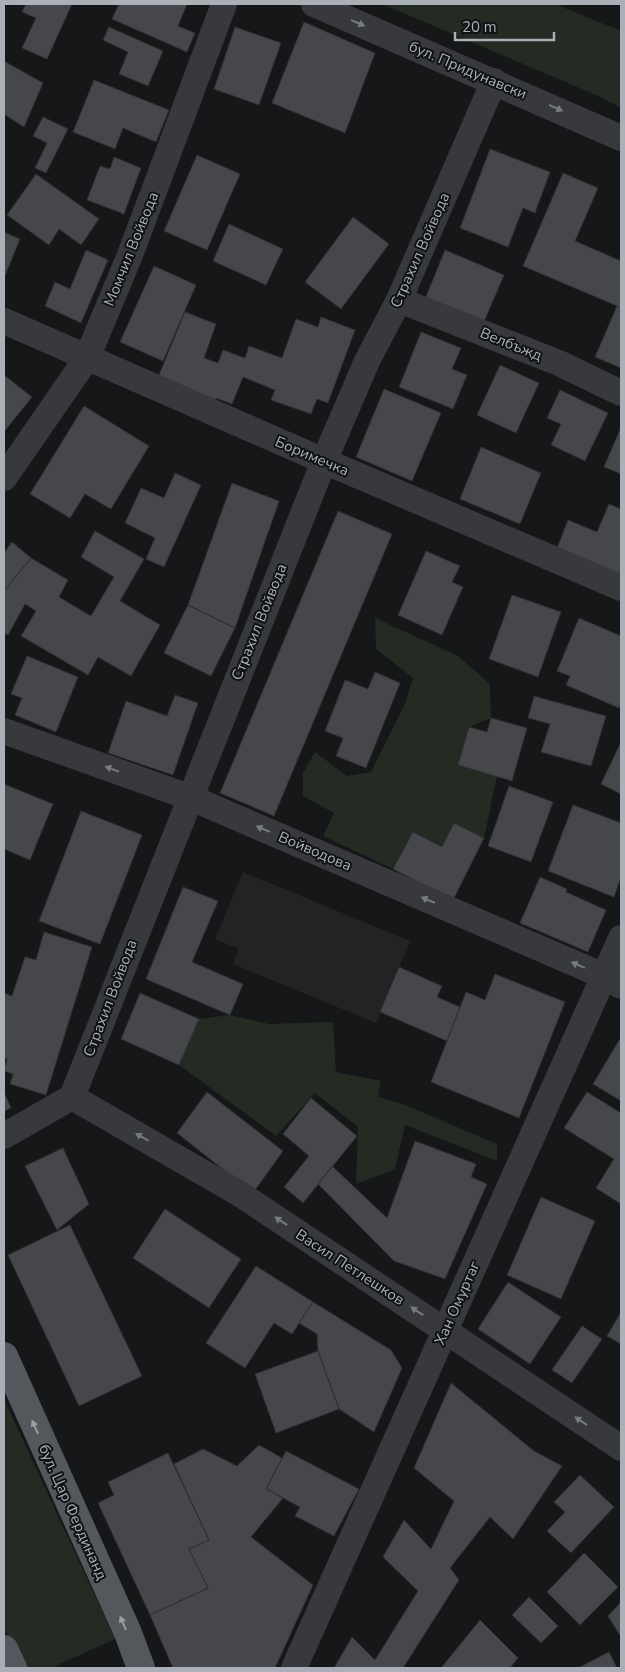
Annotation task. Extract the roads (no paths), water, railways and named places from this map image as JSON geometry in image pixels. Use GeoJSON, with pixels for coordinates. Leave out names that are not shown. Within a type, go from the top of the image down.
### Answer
{"type":"FeatureCollection","features":[{"type":"Feature","properties":{"kind":"main road","name":"бул. Цар Фердинанд"},"geometry":{"type":"LineString","coordinates":[[4,1356],[128,1633],[141,1668]]}},
{"type":"Feature","properties":{"kind":"main road"},"geometry":{"type":"LineString","coordinates":[[4,1649],[13,1668]]}},
{"type":"Feature","properties":{"kind":"street","name":"Момчил Войвода"},"geometry":{"type":"LineString","coordinates":[[4,478],[87,358],[130,255],[224,4]]}},
{"type":"Feature","properties":{"kind":"street","name":"бул. Придунавски"},"geometry":{"type":"LineString","coordinates":[[314,4],[621,138]]}},
{"type":"Feature","properties":{"kind":"street","name":"Страхил Войвода"},"geometry":{"type":"LineString","coordinates":[[72,1097],[189,797],[324,462],[367,361],[399,300],[494,81]]}},
{"type":"Feature","properties":{"kind":"street","name":"Велбъжд"},"geometry":{"type":"LineString","coordinates":[[399,300],[559,363],[621,393]]}},
{"type":"Feature","properties":{"kind":"street","name":"Боримечка"},"geometry":{"type":"LineString","coordinates":[[4,321],[324,462],[621,588]]}},
{"type":"Feature","properties":{"kind":"street","name":"Войводова"},"geometry":{"type":"LineString","coordinates":[[4,730],[189,797],[613,981]]}},
{"type":"Feature","properties":{"kind":"street","name":"Хан Омуртаг"},"geometry":{"type":"LineString","coordinates":[[294,1668],[445,1329],[613,981],[621,938]]}},
{"type":"Feature","properties":{"kind":"street"},"geometry":{"type":"LineString","coordinates":[[4,1136],[72,1097]]}},
{"type":"Feature","properties":{"kind":"street","name":"Васил Петлешков"},"geometry":{"type":"LineString","coordinates":[[72,1097],[240,1194],[621,1448]]}}]}
